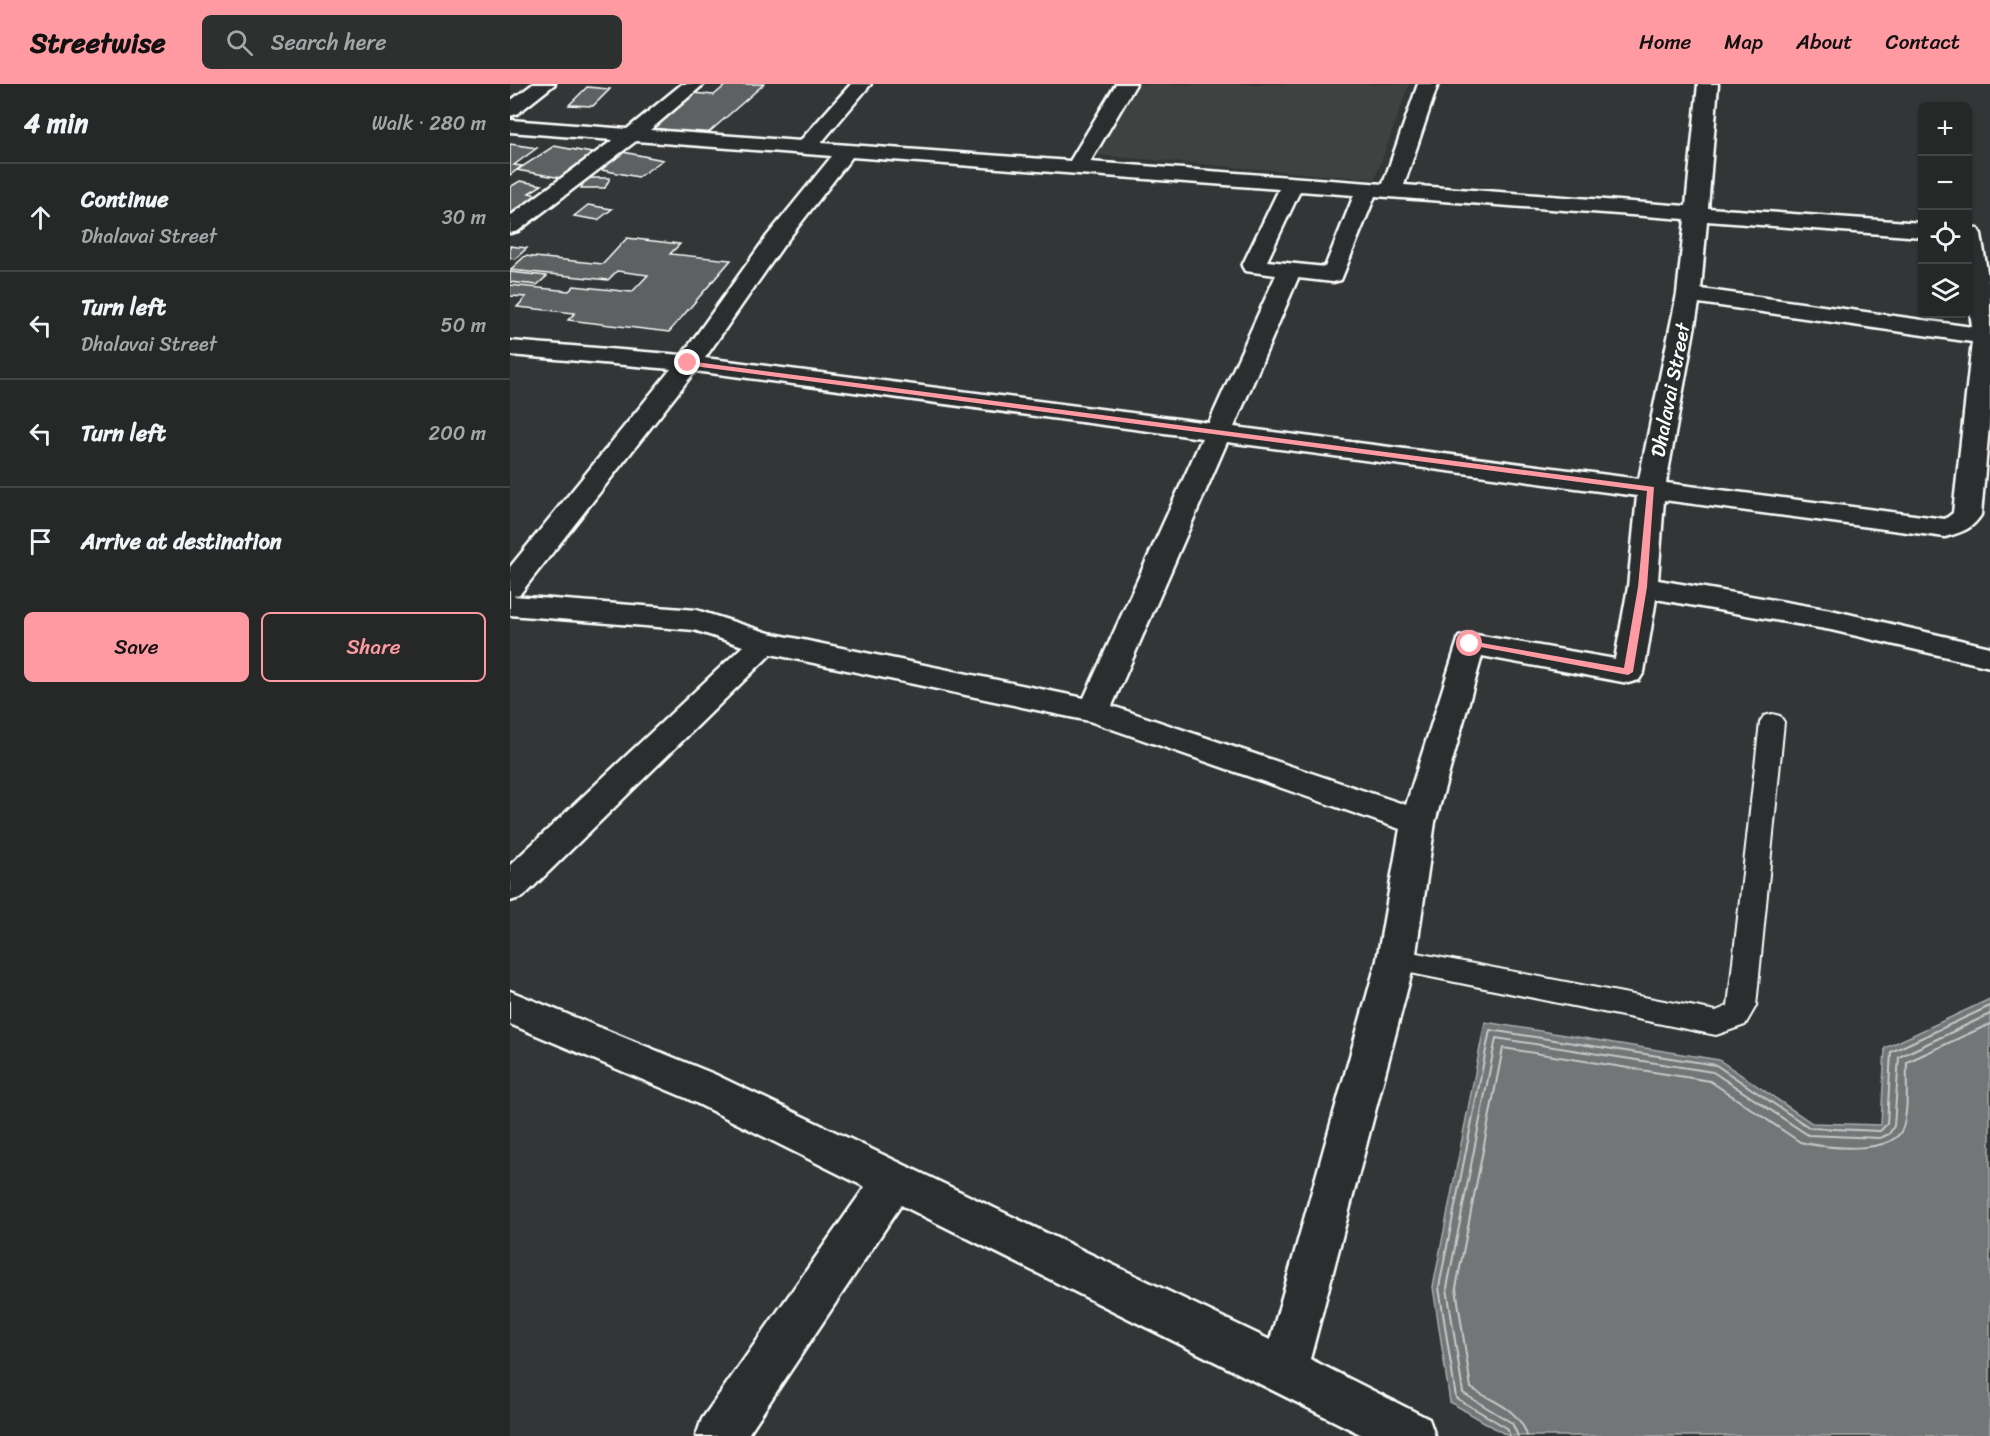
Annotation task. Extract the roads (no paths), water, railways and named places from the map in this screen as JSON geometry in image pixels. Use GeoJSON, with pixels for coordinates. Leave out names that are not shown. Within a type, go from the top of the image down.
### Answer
{"type":"FeatureCollection","features":[{"type":"Feature","properties":{"kind":"street"},"geometry":{"type":"LineString","coordinates":[[513,124],[545,84]]}},
{"type":"Feature","properties":{"kind":"street"},"geometry":{"type":"LineString","coordinates":[[510,225],[633,134],[694,84]]}},
{"type":"Feature","properties":{"kind":"street"},"geometry":{"type":"LineString","coordinates":[[806,147],[861,84]]}},
{"type":"Feature","properties":{"kind":"street"},"geometry":{"type":"LineString","coordinates":[[1076,168],[1126,84]]}},
{"type":"Feature","properties":{"kind":"street"},"geometry":{"type":"LineString","coordinates":[[1292,184],[1253,266],[1333,275],[1379,191],[1428,84]]}},
{"type":"Feature","properties":{"kind":"street","name":"Dhalavai Street"},"geometry":{"type":"LineString","coordinates":[[1418,822],[1470,644],[1628,672],[1643,587],[1651,489],[1689,294],[1698,216],[1708,84]]}},
{"type":"Feature","properties":{"kind":"street"},"geometry":{"type":"LineString","coordinates":[[513,124],[1698,216],[1918,230]]}},
{"type":"Feature","properties":{"kind":"street"},"geometry":{"type":"LineString","coordinates":[[510,588],[688,363],[775,241],[847,150]]}},
{"type":"Feature","properties":{"kind":"street"},"geometry":{"type":"LineString","coordinates":[[510,348],[688,363],[1651,489],[1930,528],[1957,525],[1967,515],[1987,337],[1976,234]]}},
{"type":"Feature","properties":{"kind":"street"},"geometry":{"type":"LineString","coordinates":[[1094,711],[1290,270]]}},
{"type":"Feature","properties":{"kind":"street"},"geometry":{"type":"LineString","coordinates":[[1689,294],[1987,337]]}},
{"type":"Feature","properties":{"kind":"street"},"geometry":{"type":"LineString","coordinates":[[1643,587],[1831,620],[1990,657]]}},
{"type":"Feature","properties":{"kind":"street"},"geometry":{"type":"LineString","coordinates":[[510,605],[696,620],[765,642],[1094,711],[1418,822],[1396,960],[1284,1370]]}},
{"type":"Feature","properties":{"kind":"street"},"geometry":{"type":"LineString","coordinates":[[510,887],[765,642]]}},
{"type":"Feature","properties":{"kind":"street"},"geometry":{"type":"LineString","coordinates":[[510,1007],[700,1086],[1284,1370],[1412,1436]]}},
{"type":"Feature","properties":{"kind":"street"},"geometry":{"type":"LineString","coordinates":[[719,1436],[894,1180]]}},
{"type":"Feature","properties":{"kind":"lane"},"geometry":{"type":"LineString","coordinates":[[1396,960],[1716,1023],[1736,1017],[1742,1006],[1772,722]]}},
{"type":"Feature","properties":{"kind":"water"},"geometry":{"type":"Polygon","coordinates":[[[1990,999],[1990,1436],[1508,1436],[1450,1402],[1433,1287],[1485,1022],[1719,1060],[1812,1123],[1881,1125],[1885,1048],[1990,999]]]}}]}
